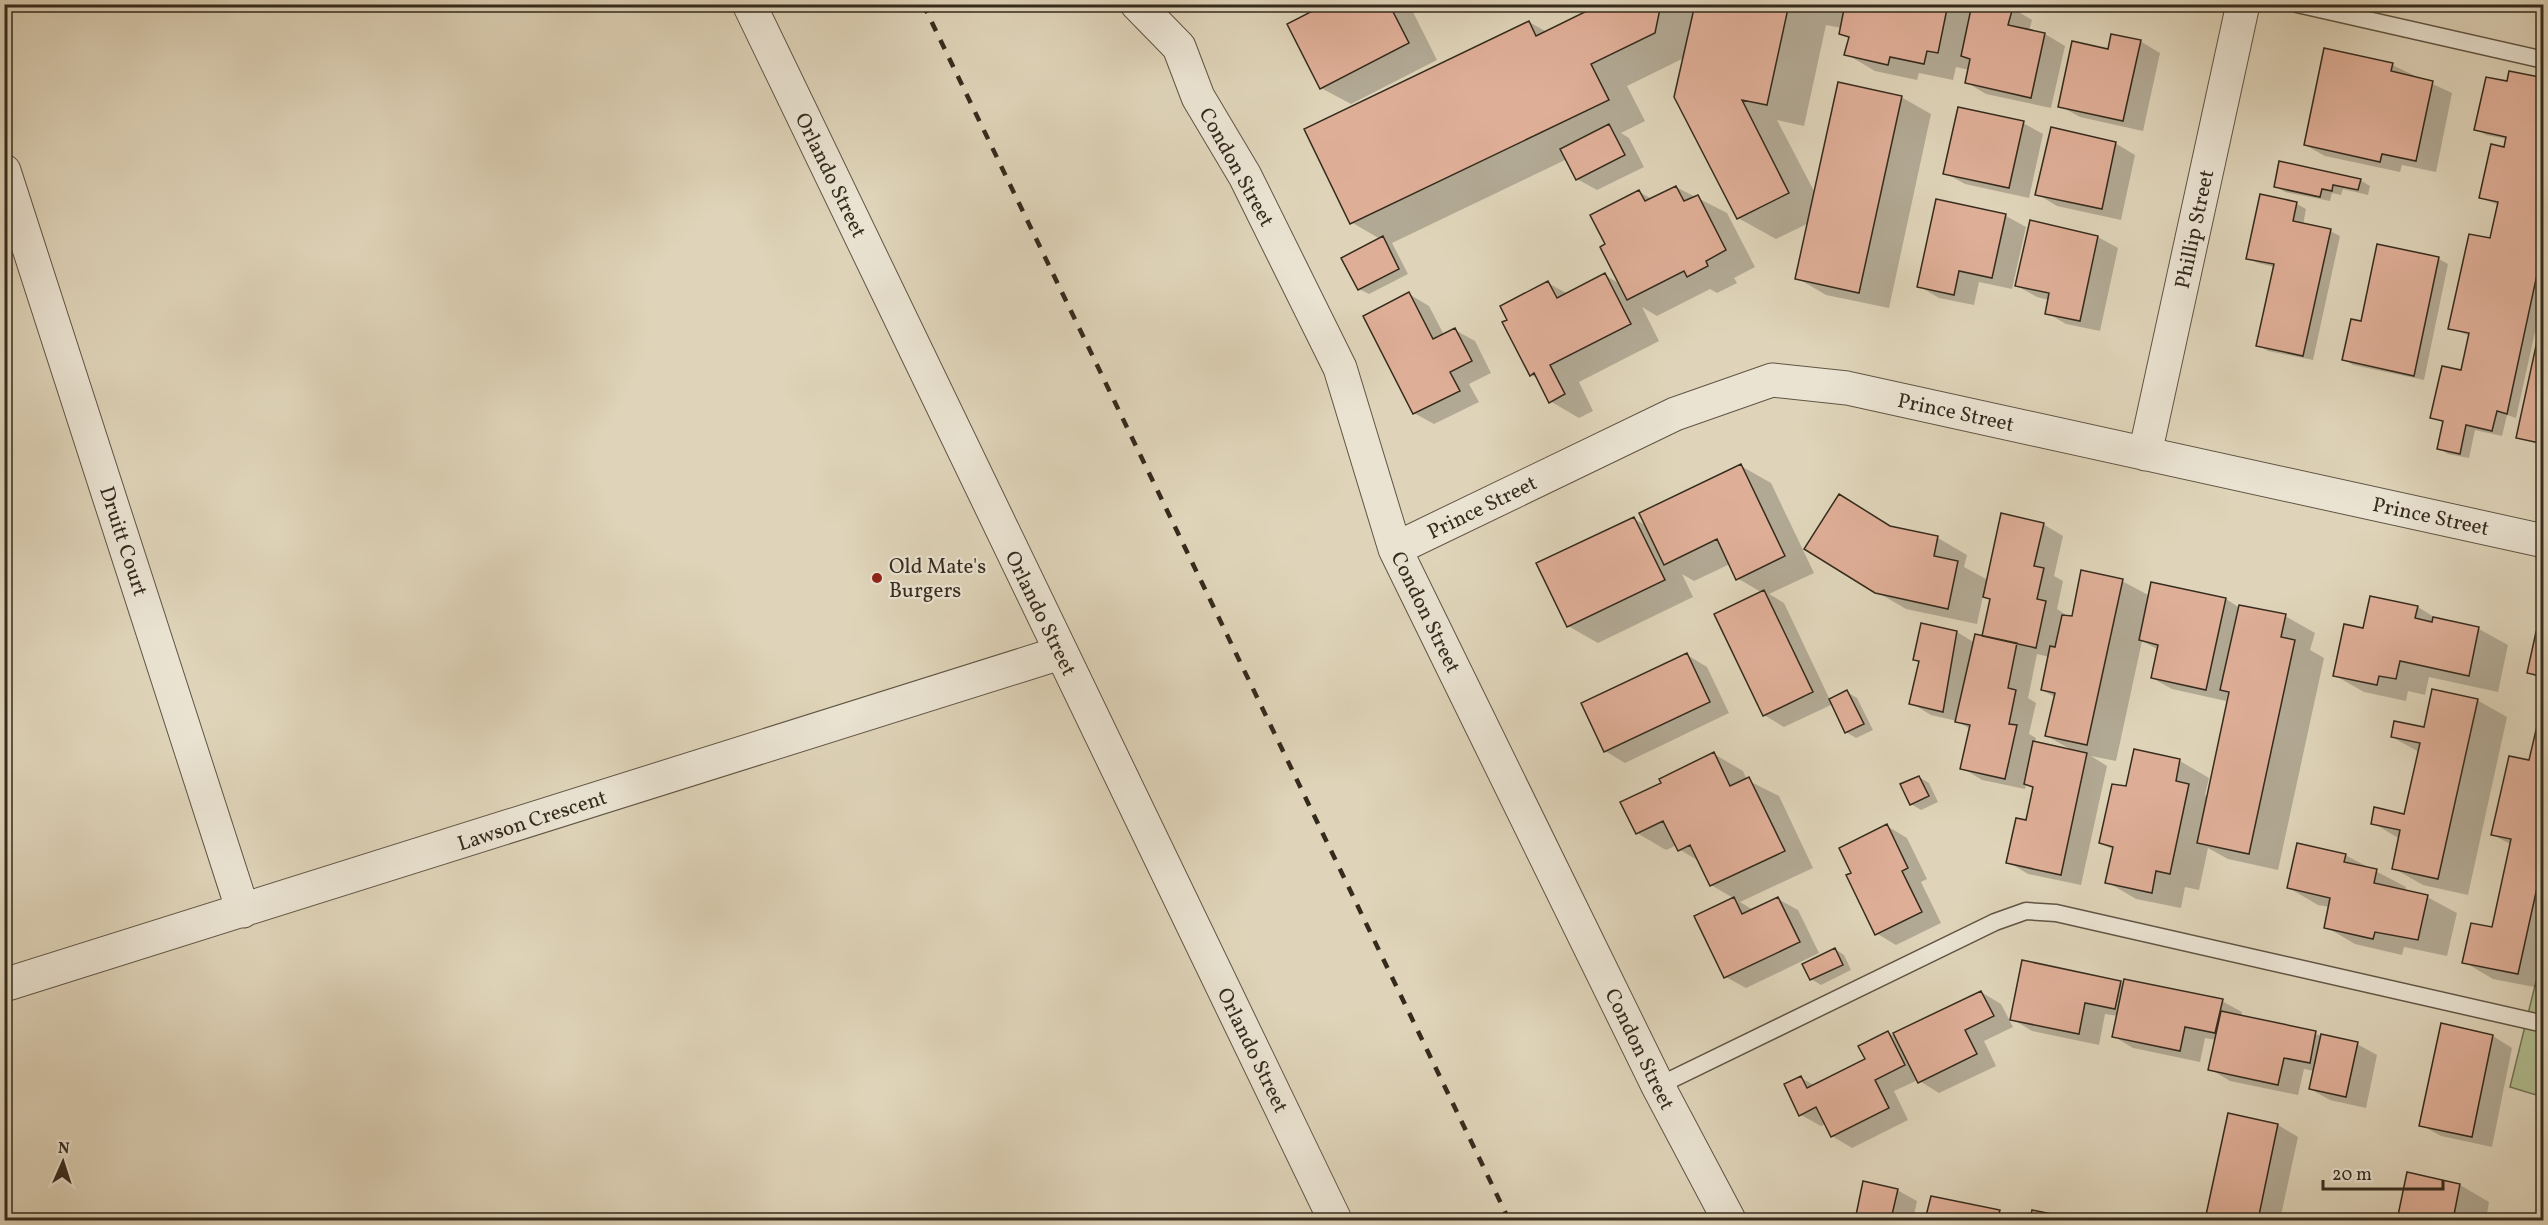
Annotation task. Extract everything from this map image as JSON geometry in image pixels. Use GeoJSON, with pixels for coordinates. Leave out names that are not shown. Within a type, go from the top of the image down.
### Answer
{"type":"FeatureCollection","features":[{"type":"Feature","properties":{"kind":"street","name":"Orlando Street"},"geometry":{"type":"LineString","coordinates":[[749,4],[1335,1221]]}},
{"type":"Feature","properties":{"kind":"street","name":"Condon Street"},"geometry":{"type":"LineString","coordinates":[[1137,4],[1179,47],[1198,98],[1245,176],[1340,368],[1395,549],[1658,1086],[1729,1221]]}},
{"type":"Feature","properties":{"kind":"street","name":"Phillip Street"},"geometry":{"type":"LineString","coordinates":[[2145,454],[2243,4]]}},
{"type":"Feature","properties":{"kind":"street","name":"Druitt Court"},"geometry":{"type":"LineString","coordinates":[[4,171],[243,911]]}},
{"type":"Feature","properties":{"kind":"street","name":"Prince Street"},"geometry":{"type":"LineString","coordinates":[[1395,549],[1675,414],[1772,380],[1847,388],[2544,541]]}},
{"type":"Feature","properties":{"kind":"street","name":"Lawson Crescent"},"geometry":{"type":"LineString","coordinates":[[4,985],[1060,653]]}},
{"type":"Feature","properties":{"kind":"lane"},"geometry":{"type":"LineString","coordinates":[[2297,4],[2544,60]]}},
{"type":"Feature","properties":{"kind":"lane"},"geometry":{"type":"LineString","coordinates":[[1658,1086],[1995,922],[2026,911],[2056,913],[2544,1024]]}},
{"type":"Feature","properties":{"kind":"green space"},"geometry":{"type":"Polygon","coordinates":[[[2543,953],[2543,1097],[2510,1087],[2543,953]]]}},
{"type":"Feature","properties":{"kind":"building"},"geometry":{"type":"Polygon","coordinates":[[[1326,4],[1389,4],[1409,43],[1320,89],[1287,24],[1326,4]]]}},
{"type":"Feature","properties":{"kind":"building"},"geometry":{"type":"Polygon","coordinates":[[[1601,4],[1661,4],[1655,33],[1591,64],[1609,100],[1350,224],[1304,129],[1529,21],[1536,36],[1601,4]]]}},
{"type":"Feature","properties":{"kind":"building"},"geometry":{"type":"Polygon","coordinates":[[[1695,4],[1789,4],[1767,105],[1742,100],[1789,193],[1737,219],[1674,97],[1695,4]]]}},
{"type":"Feature","properties":{"kind":"building"},"geometry":{"type":"Polygon","coordinates":[[[1789,4],[1824,4],[1823,11],[1789,4]]]}},
{"type":"Feature","properties":{"kind":"building"},"geometry":{"type":"Polygon","coordinates":[[[1845,4],[1948,4],[1938,53],[1927,51],[1924,64],[1890,57],[1888,65],[1844,55],[1849,37],[1839,34],[1845,4]]]}},
{"type":"Feature","properties":{"kind":"building"},"geometry":{"type":"Polygon","coordinates":[[[1972,4],[2013,7],[2008,25],[2045,33],[2031,98],[1965,83],[1970,59],[1961,56],[1972,4]]]}},
{"type":"Feature","properties":{"kind":"building"},"geometry":{"type":"Polygon","coordinates":[[[2111,34],[2141,40],[2123,121],[2058,107],[2072,41],[2108,49],[2111,34]]]}},
{"type":"Feature","properties":{"kind":"building"},"geometry":{"type":"Polygon","coordinates":[[[2324,48],[2393,63],[2391,71],[2433,81],[2416,161],[2382,154],[2380,162],[2304,145],[2324,48]]]}},
{"type":"Feature","properties":{"kind":"building"},"geometry":{"type":"Polygon","coordinates":[[[2509,71],[2544,78],[2544,242],[2507,414],[2497,411],[2492,431],[2466,425],[2460,454],[2437,449],[2443,421],[2430,418],[2442,366],[2461,370],[2469,333],[2448,329],[2469,234],[2490,238],[2498,202],[2479,198],[2491,144],[2504,147],[2506,137],[2474,130],[2486,77],[2507,81],[2509,71]]]}},
{"type":"Feature","properties":{"kind":"building"},"geometry":{"type":"Polygon","coordinates":[[[1838,82],[1902,96],[1859,293],[1795,279],[1838,82]]]}},
{"type":"Feature","properties":{"kind":"building"},"geometry":{"type":"Polygon","coordinates":[[[1958,107],[2024,121],[2009,188],[1943,174],[1958,107]]]}},
{"type":"Feature","properties":{"kind":"building"},"geometry":{"type":"Polygon","coordinates":[[[1609,124],[1625,155],[1576,180],[1560,149],[1609,124]]]}},
{"type":"Feature","properties":{"kind":"building"},"geometry":{"type":"Polygon","coordinates":[[[2051,127],[2116,142],[2102,209],[2035,195],[2051,127]]]}},
{"type":"Feature","properties":{"kind":"building"},"geometry":{"type":"Polygon","coordinates":[[[2279,161],[2361,179],[2358,190],[2333,185],[2332,191],[2322,189],[2320,197],[2274,187],[2279,161]]]}},
{"type":"Feature","properties":{"kind":"building"},"geometry":{"type":"Polygon","coordinates":[[[1676,186],[1684,201],[1698,195],[1726,250],[1706,261],[1708,266],[1687,277],[1684,271],[1627,300],[1600,247],[1605,244],[1590,215],[1639,190],[1645,201],[1676,186]]]}},
{"type":"Feature","properties":{"kind":"building"},"geometry":{"type":"Polygon","coordinates":[[[2260,194],[2297,202],[2293,221],[2331,229],[2303,356],[2256,346],[2274,264],[2246,259],[2260,194]]]}},
{"type":"Feature","properties":{"kind":"building"},"geometry":{"type":"Polygon","coordinates":[[[1936,199],[2006,214],[1992,278],[1959,271],[1954,295],[1917,287],[1936,199]]]}},
{"type":"Feature","properties":{"kind":"building"},"geometry":{"type":"Polygon","coordinates":[[[2030,220],[2098,236],[2080,321],[2045,314],[2049,293],[2015,286],[2030,220]]]}},
{"type":"Feature","properties":{"kind":"building"},"geometry":{"type":"Polygon","coordinates":[[[1383,236],[1399,269],[1358,290],[1341,258],[1383,236]]]}},
{"type":"Feature","properties":{"kind":"building"},"geometry":{"type":"Polygon","coordinates":[[[2377,244],[2439,257],[2414,376],[2342,360],[2351,319],[2361,321],[2377,244]]]}},
{"type":"Feature","properties":{"kind":"building"},"geometry":{"type":"Polygon","coordinates":[[[1605,273],[1631,324],[1550,365],[1565,394],[1549,403],[1534,373],[1530,376],[1502,322],[1507,320],[1500,306],[1548,281],[1557,298],[1605,273]]]}},
{"type":"Feature","properties":{"kind":"building"},"geometry":{"type":"Polygon","coordinates":[[[1409,292],[1433,339],[1455,328],[1472,361],[1450,372],[1460,391],[1413,414],[1363,316],[1409,292]]]}},
{"type":"Feature","properties":{"kind":"building"},"geometry":{"type":"Polygon","coordinates":[[[2544,309],[2544,444],[2516,438],[2544,309]]]}},
{"type":"Feature","properties":{"kind":"building"},"geometry":{"type":"Polygon","coordinates":[[[1741,464],[1785,556],[1736,580],[1717,539],[1664,565],[1639,513],[1741,464]]]}},
{"type":"Feature","properties":{"kind":"building"},"geometry":{"type":"Polygon","coordinates":[[[1839,494],[1890,526],[1938,536],[1934,556],[1958,561],[1948,609],[1875,593],[1804,549],[1839,494]]]}},
{"type":"Feature","properties":{"kind":"building"},"geometry":{"type":"Polygon","coordinates":[[[2001,513],[2044,523],[2034,566],[2044,568],[2037,599],[2046,601],[2036,648],[1982,636],[1990,599],[1983,597],[2001,513]]]}},
{"type":"Feature","properties":{"kind":"building"},"geometry":{"type":"Polygon","coordinates":[[[1634,517],[1665,580],[1567,627],[1536,563],[1634,517]]]}},
{"type":"Feature","properties":{"kind":"building"},"geometry":{"type":"Polygon","coordinates":[[[2081,570],[2123,579],[2087,745],[2045,736],[2055,693],[2041,690],[2050,646],[2055,647],[2062,615],[2072,616],[2081,570]]]}},
{"type":"Feature","properties":{"kind":"building"},"geometry":{"type":"Polygon","coordinates":[[[2151,582],[2226,598],[2206,690],[2151,678],[2158,645],[2139,640],[2151,582]]]}},
{"type":"Feature","properties":{"kind":"building"},"geometry":{"type":"Polygon","coordinates":[[[1764,590],[1813,692],[1763,716],[1714,614],[1764,590]]]}},
{"type":"Feature","properties":{"kind":"building"},"geometry":{"type":"Polygon","coordinates":[[[2370,596],[2418,606],[2415,618],[2432,622],[2433,617],[2479,627],[2469,676],[2400,661],[2396,679],[2379,676],[2377,685],[2333,676],[2344,624],[2363,628],[2370,596]]]}},
{"type":"Feature","properties":{"kind":"building"},"geometry":{"type":"Polygon","coordinates":[[[2239,605],[2286,614],[2281,637],[2295,640],[2249,854],[2197,843],[2229,692],[2220,690],[2239,605]]]}},
{"type":"Feature","properties":{"kind":"building"},"geometry":{"type":"Polygon","coordinates":[[[1921,623],[1957,631],[1943,712],[1909,704],[1919,661],[1913,660],[1921,623]]]}},
{"type":"Feature","properties":{"kind":"building"},"geometry":{"type":"Polygon","coordinates":[[[2536,632],[2544,634],[2544,677],[2527,673],[2536,632]]]}},
{"type":"Feature","properties":{"kind":"building"},"geometry":{"type":"Polygon","coordinates":[[[1975,634],[2017,643],[2008,688],[2016,690],[2009,724],[2017,725],[2005,779],[1960,769],[1970,725],[1955,722],[1975,634]]]}},
{"type":"Feature","properties":{"kind":"building"},"geometry":{"type":"Polygon","coordinates":[[[1687,653],[1710,702],[1604,752],[1581,703],[1687,653]]]}},
{"type":"Feature","properties":{"kind":"building"},"geometry":{"type":"Polygon","coordinates":[[[2432,689],[2478,699],[2438,879],[2392,869],[2400,830],[2371,824],[2374,807],[2404,814],[2420,743],[2391,737],[2394,721],[2424,727],[2432,689]]]}},
{"type":"Feature","properties":{"kind":"building"},"geometry":{"type":"Polygon","coordinates":[[[1847,690],[1864,724],[1845,733],[1829,699],[1847,690]]]}},
{"type":"Feature","properties":{"kind":"building"},"geometry":{"type":"Polygon","coordinates":[[[2544,696],[2544,856],[2518,974],[2462,963],[2471,923],[2492,927],[2511,839],[2491,835],[2509,756],[2529,760],[2544,696]]]}},
{"type":"Feature","properties":{"kind":"building"},"geometry":{"type":"Polygon","coordinates":[[[2033,741],[2087,753],[2061,875],[2006,863],[2016,818],[2026,820],[2033,787],[2024,784],[2033,741]]]}},
{"type":"Feature","properties":{"kind":"building"},"geometry":{"type":"Polygon","coordinates":[[[2134,749],[2180,759],[2176,781],[2189,784],[2170,874],[2156,871],[2152,893],[2105,883],[2113,847],[2099,843],[2112,784],[2126,786],[2134,749]]]}},
{"type":"Feature","properties":{"kind":"building"},"geometry":{"type":"Polygon","coordinates":[[[1714,752],[1730,786],[1749,777],[1785,851],[1710,886],[1690,845],[1678,851],[1663,821],[1636,834],[1620,802],[1661,783],[1659,779],[1714,752]]]}},
{"type":"Feature","properties":{"kind":"building"},"geometry":{"type":"Polygon","coordinates":[[[1919,776],[1929,796],[1910,805],[1900,784],[1919,776]]]}},
{"type":"Feature","properties":{"kind":"building"},"geometry":{"type":"Polygon","coordinates":[[[1887,824],[1908,868],[1902,871],[1922,912],[1875,935],[1846,875],[1851,873],[1839,848],[1887,824]]]}},
{"type":"Feature","properties":{"kind":"building"},"geometry":{"type":"Polygon","coordinates":[[[2297,843],[2346,854],[2344,862],[2377,869],[2374,883],[2428,895],[2418,940],[2375,932],[2373,939],[2324,928],[2330,898],[2287,888],[2297,843]]]}},
{"type":"Feature","properties":{"kind":"building"},"geometry":{"type":"Polygon","coordinates":[[[1734,897],[1742,914],[1778,897],[1800,942],[1724,978],[1694,916],[1734,897]]]}},
{"type":"Feature","properties":{"kind":"building"},"geometry":{"type":"Polygon","coordinates":[[[1835,948],[1843,965],[1810,980],[1802,964],[1835,948]]]}},
{"type":"Feature","properties":{"kind":"building"},"geometry":{"type":"Polygon","coordinates":[[[2022,960],[2121,981],[2115,1009],[2085,1003],[2079,1034],[2010,1020],[2022,960]]]}},
{"type":"Feature","properties":{"kind":"building"},"geometry":{"type":"Polygon","coordinates":[[[2124,979],[2223,999],[2215,1033],[2185,1027],[2180,1051],[2112,1037],[2124,979]]]}},
{"type":"Feature","properties":{"kind":"building"},"geometry":{"type":"Polygon","coordinates":[[[1981,991],[1994,1016],[1965,1030],[1977,1054],[1918,1083],[1893,1033],[1981,991]]]}},
{"type":"Feature","properties":{"kind":"building"},"geometry":{"type":"Polygon","coordinates":[[[2221,1011],[2316,1031],[2310,1063],[2284,1058],[2278,1085],[2208,1070],[2221,1011]]]}},
{"type":"Feature","properties":{"kind":"building"},"geometry":{"type":"Polygon","coordinates":[[[2441,1023],[2493,1035],[2472,1137],[2419,1126],[2441,1023]]]}},
{"type":"Feature","properties":{"kind":"building"},"geometry":{"type":"Polygon","coordinates":[[[1888,1031],[1905,1065],[1875,1080],[1889,1108],[1831,1137],[1816,1107],[1799,1116],[1784,1084],[1801,1076],[1807,1088],[1865,1059],[1858,1046],[1888,1031]]]}},
{"type":"Feature","properties":{"kind":"building"},"geometry":{"type":"Polygon","coordinates":[[[2321,1034],[2358,1042],[2346,1097],[2309,1089],[2321,1034]]]}},
{"type":"Feature","properties":{"kind":"building"},"geometry":{"type":"Polygon","coordinates":[[[2228,1113],[2278,1124],[2258,1220],[2234,1220],[2206,1215],[2228,1113]]]}},
{"type":"Feature","properties":{"kind":"building"},"geometry":{"type":"Polygon","coordinates":[[[2407,1172],[2460,1184],[2453,1220],[2397,1220],[2407,1172]]]}},
{"type":"Feature","properties":{"kind":"building"},"geometry":{"type":"Polygon","coordinates":[[[1863,1181],[1898,1189],[1891,1219],[1900,1220],[1855,1220],[1863,1181]]]}},
{"type":"Feature","properties":{"kind":"building"},"geometry":{"type":"Polygon","coordinates":[[[1931,1196],[2000,1210],[1997,1220],[1925,1220],[1931,1196]]]}},
{"type":"Feature","properties":{"kind":"building"},"geometry":{"type":"Polygon","coordinates":[[[2032,1210],[2082,1220],[2030,1220],[2032,1210]]]}},
{"type":"Feature","properties":{"kind":"railway"},"geometry":{"type":"LineString","coordinates":[[923,4],[1509,1220]]}},
{"type":"Feature","properties":{"kind":"place","name":"Old Mate's Burgers"},"geometry":{"type":"Point","coordinates":[877,578]}}]}
